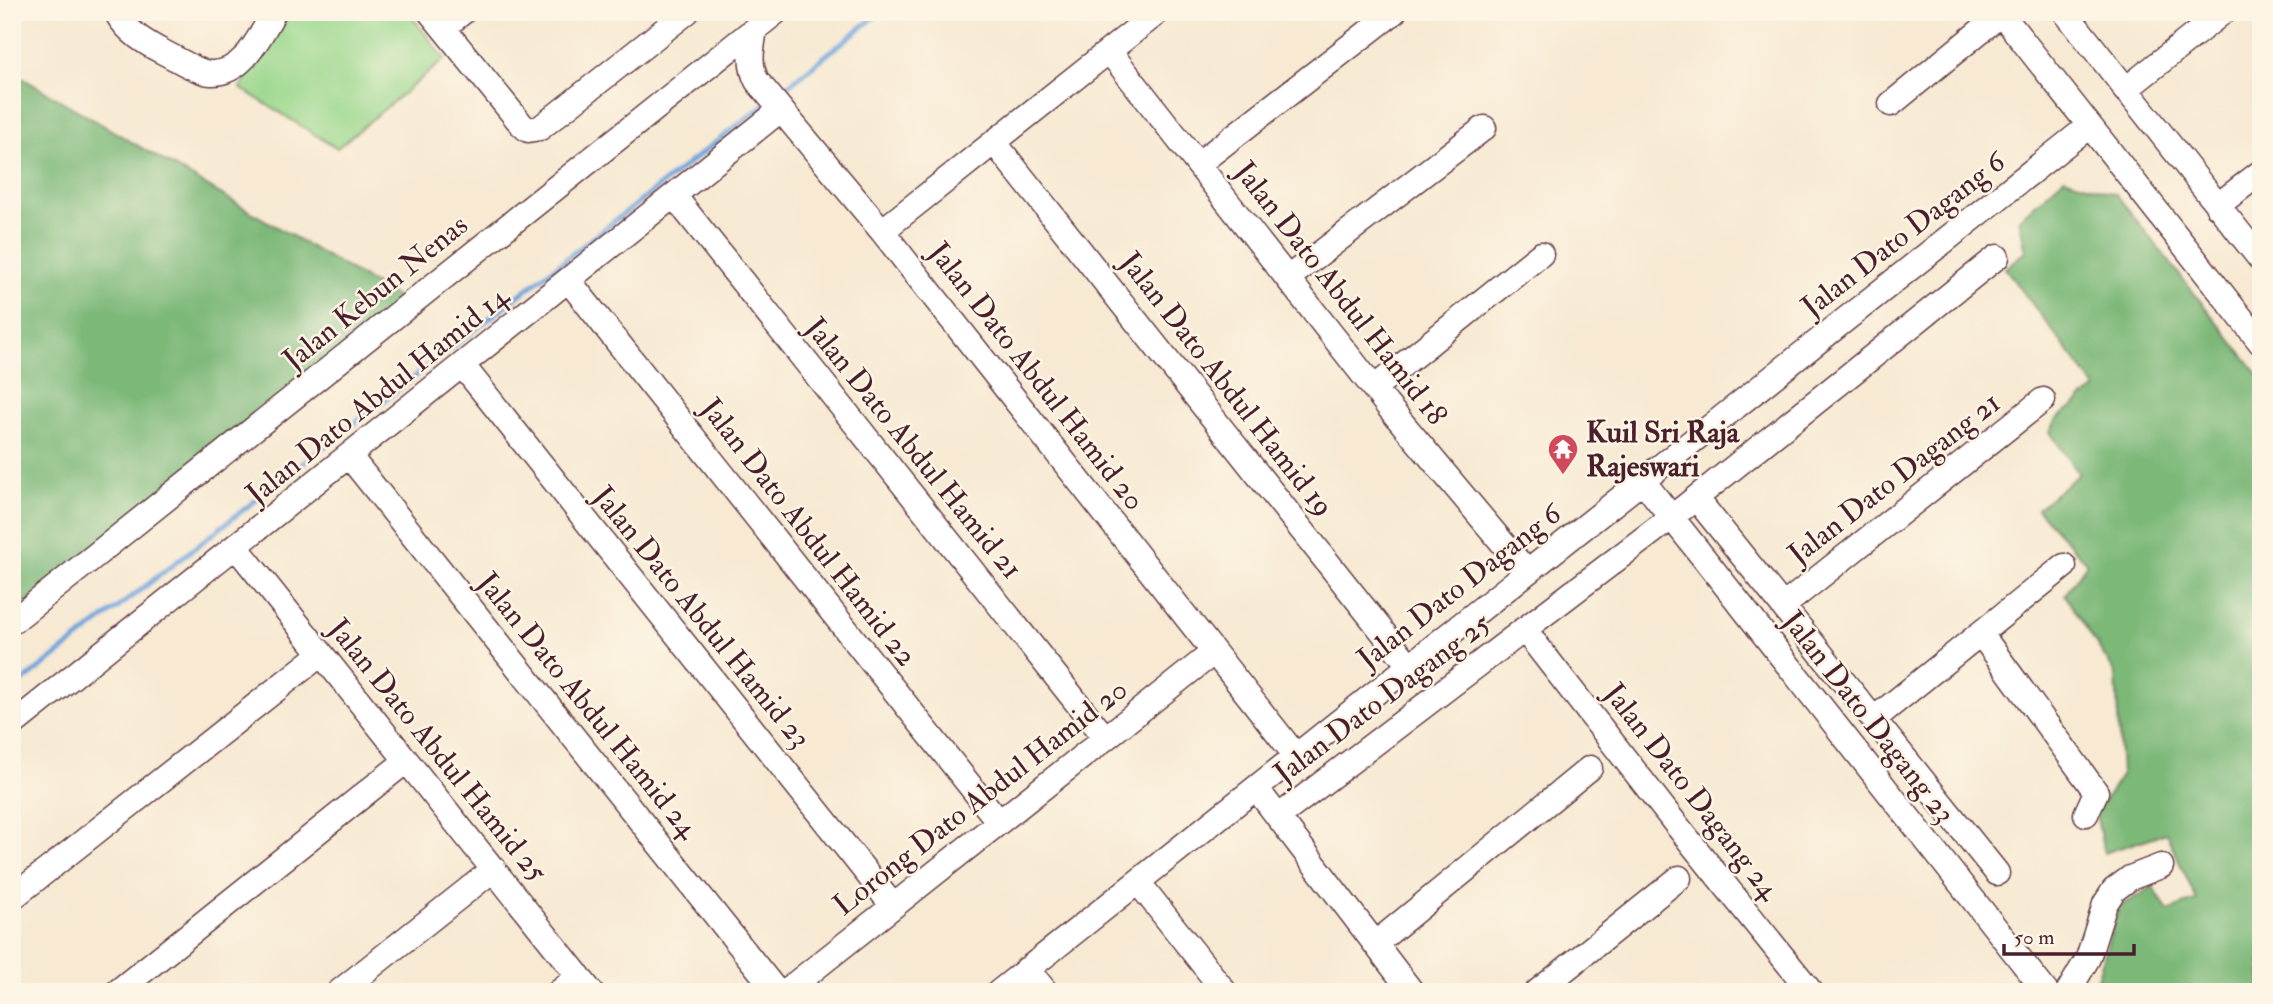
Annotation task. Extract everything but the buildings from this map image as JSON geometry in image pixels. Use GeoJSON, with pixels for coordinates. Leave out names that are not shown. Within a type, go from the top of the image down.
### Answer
{"type":"FeatureCollection","features":[{"type":"Feature","properties":{"kind":"street"},"geometry":{"type":"LineString","coordinates":[[116,12],[128,31],[163,52],[209,73],[228,69],[246,56],[274,12]]}},
{"type":"Feature","properties":{"kind":"street"},"geometry":{"type":"LineString","coordinates":[[463,12],[436,20],[528,130],[540,128],[687,12]]}},
{"type":"Feature","properties":{"kind":"street","name":"Jalan Kebun Nenas"},"geometry":{"type":"LineString","coordinates":[[12,622],[776,12]]}},
{"type":"Feature","properties":{"kind":"street"},"geometry":{"type":"LineString","coordinates":[[883,231],[1158,12]]}},
{"type":"Feature","properties":{"kind":"street"},"geometry":{"type":"LineString","coordinates":[[1198,163],[1394,12]]}},
{"type":"Feature","properties":{"kind":"street"},"geometry":{"type":"LineString","coordinates":[[2065,12],[2261,260]]}},
{"type":"Feature","properties":{"kind":"street"},"geometry":{"type":"LineString","coordinates":[[2125,90],[2223,12]]}},
{"type":"Feature","properties":{"kind":"street"},"geometry":{"type":"LineString","coordinates":[[1891,104],[2000,13],[2261,343]]}},
{"type":"Feature","properties":{"kind":"street","name":"Jalan Dato Abdul Hamid 20"},"geometry":{"type":"LineString","coordinates":[[755,29],[751,69],[779,111],[883,231],[1296,756]]}},
{"type":"Feature","properties":{"kind":"street","name":"Jalan Dato Abdul Hamid 18"},"geometry":{"type":"LineString","coordinates":[[1109,51],[1374,388],[1527,572]]}},
{"type":"Feature","properties":{"kind":"street","name":"Jalan Dato Abdul Hamid 14"},"geometry":{"type":"LineString","coordinates":[[12,726],[351,457],[779,111]]}},
{"type":"Feature","properties":{"kind":"street","name":"Jalan Dato Dagang 6"},"geometry":{"type":"LineString","coordinates":[[999,992],[2089,126]]}},
{"type":"Feature","properties":{"kind":"street"},"geometry":{"type":"LineString","coordinates":[[1288,278],[1484,128]]}},
{"type":"Feature","properties":{"kind":"street","name":"Jalan Dato Abdul Hamid 19"},"geometry":{"type":"LineString","coordinates":[[994,142],[1409,666]]}},
{"type":"Feature","properties":{"kind":"street"},"geometry":{"type":"LineString","coordinates":[[2217,206],[2261,172]]}},
{"type":"Feature","properties":{"kind":"street","name":"Jalan Dato Abdul Hamid 21"},"geometry":{"type":"LineString","coordinates":[[675,197],[1105,738]]}},
{"type":"Feature","properties":{"kind":"street"},"geometry":{"type":"LineString","coordinates":[[1374,388],[1541,254]]}},
{"type":"Feature","properties":{"kind":"street"},"geometry":{"type":"LineString","coordinates":[[1672,517],[1997,257]]}},
{"type":"Feature","properties":{"kind":"street","name":"Jalan Dato Abdul Hamid 22"},"geometry":{"type":"LineString","coordinates":[[569,281],[999,822]]}},
{"type":"Feature","properties":{"kind":"street","name":"Jalan Dato Abdul Hamid 23"},"geometry":{"type":"LineString","coordinates":[[463,366],[893,906]]}},
{"type":"Feature","properties":{"kind":"street","name":"Jalan Dato Dagang 21"},"geometry":{"type":"LineString","coordinates":[[1783,606],[2043,400]]}},
{"type":"Feature","properties":{"kind":"street","name":"Jalan Dato Abdul Hamid 24"},"geometry":{"type":"LineString","coordinates":[[351,457],[777,992]]}},
{"type":"Feature","properties":{"kind":"street","name":"Jalan Dato Dagang 23"},"geometry":{"type":"LineString","coordinates":[[1643,481],[2046,992]]}},
{"type":"Feature","properties":{"kind":"street","name":"Jalan Dato Dagang 23"},"geometry":{"type":"LineString","coordinates":[[1696,498],[1997,873]]}},
{"type":"Feature","properties":{"kind":"street","name":"Jalan Dato Dagang 25"},"geometry":{"type":"LineString","coordinates":[[1278,817],[1672,517]]}},
{"type":"Feature","properties":{"kind":"street","name":"Jalan Dato Abdul Hamid 25"},"geometry":{"type":"LineString","coordinates":[[237,548],[585,984]]}},
{"type":"Feature","properties":{"kind":"street"},"geometry":{"type":"LineString","coordinates":[[1874,719],[2064,566]]}},
{"type":"Feature","properties":{"kind":"street","name":"Jalan Dato Dagang 24"},"geometry":{"type":"LineString","coordinates":[[1524,629],[1811,992]]}},
{"type":"Feature","properties":{"kind":"street"},"geometry":{"type":"LineString","coordinates":[[1981,634],[2096,792],[2085,814]]}},
{"type":"Feature","properties":{"kind":"street","name":"Lorong Dato Abdul Hamid 20"},"geometry":{"type":"LineString","coordinates":[[785,992],[1214,652]]}},
{"type":"Feature","properties":{"kind":"street"},"geometry":{"type":"LineString","coordinates":[[12,898],[321,654]]}},
{"type":"Feature","properties":{"kind":"street"},"geometry":{"type":"LineString","coordinates":[[117,992],[407,761]]}},
{"type":"Feature","properties":{"kind":"street"},"geometry":{"type":"LineString","coordinates":[[1375,944],[1590,768]]}},
{"type":"Feature","properties":{"kind":"street"},"geometry":{"type":"LineString","coordinates":[[1256,788],[1412,992]]}},
{"type":"Feature","properties":{"kind":"street"},"geometry":{"type":"LineString","coordinates":[[2068,992],[2088,958],[2105,904],[2114,890],[2130,878],[2161,866]]}},
{"type":"Feature","properties":{"kind":"street"},"geometry":{"type":"LineString","coordinates":[[339,992],[494,869]]}},
{"type":"Feature","properties":{"kind":"street"},"geometry":{"type":"LineString","coordinates":[[1537,992],[1679,878]]}},
{"type":"Feature","properties":{"kind":"street"},"geometry":{"type":"LineString","coordinates":[[1138,881],[1225,992]]}},
{"type":"Feature","properties":{"kind":"street"},"geometry":{"type":"LineString","coordinates":[[1027,969],[1046,992]]}},
{"type":"Feature","properties":{"kind":"street"},"geometry":{"type":"LineString","coordinates":[[559,992],[585,984]]}},
{"type":"Feature","properties":{"kind":"green space"},"geometry":{"type":"Polygon","coordinates":[[[285,12],[408,12],[445,59],[337,148],[240,88],[285,12]]]}},
{"type":"Feature","properties":{"kind":"green space"},"geometry":{"type":"Polygon","coordinates":[[[12,72],[410,305],[12,613],[12,72]]]}},
{"type":"Feature","properties":{"kind":"green space"},"geometry":{"type":"Polygon","coordinates":[[[2064,178],[2116,194],[2261,378],[2261,992],[2093,992],[2119,907],[2153,887],[2168,911],[2197,900],[2166,833],[2104,853],[2096,813],[2121,776],[2116,674],[2065,595],[2087,563],[2037,509],[2079,474],[2050,432],[2057,419],[2096,388],[2005,268],[2026,251],[2019,219],[2064,178]]]}},
{"type":"Feature","properties":{"kind":"waterway"},"geometry":{"type":"LineString","coordinates":[[777,94],[881,12]]}},
{"type":"Feature","properties":{"kind":"waterway"},"geometry":{"type":"LineString","coordinates":[[12,690],[766,103]]}},
{"type":"Feature","properties":{"kind":"place","name":"Kuil Sri Raja Rajeswari"},"geometry":{"type":"Point","coordinates":[1563,476]}}]}
